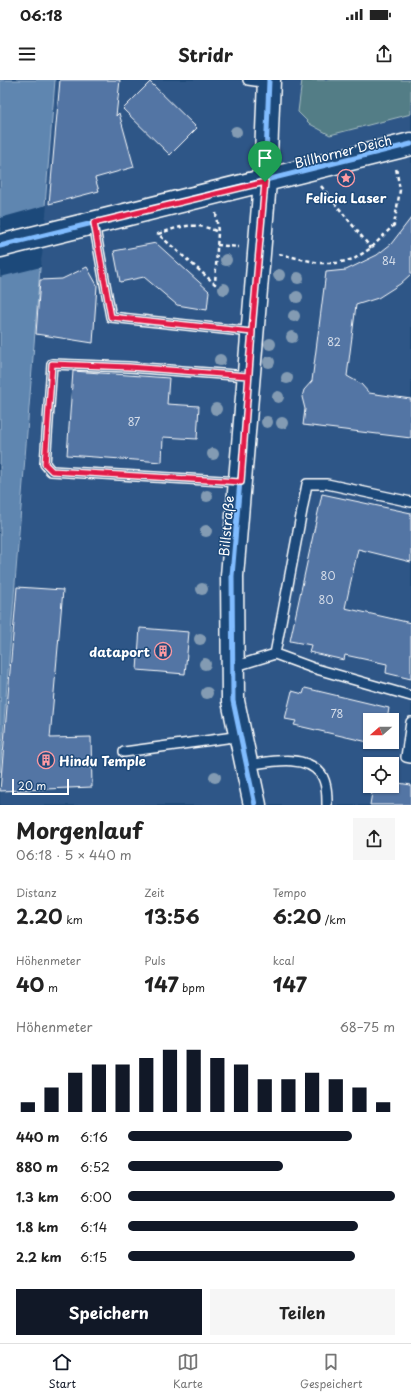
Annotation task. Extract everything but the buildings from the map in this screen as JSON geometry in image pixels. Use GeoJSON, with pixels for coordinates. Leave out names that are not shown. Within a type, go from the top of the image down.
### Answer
{"type":"FeatureCollection","features":[{"type":"Feature","properties":{"kind":"main road","name":"Billstraße"},"geometry":{"type":"LineString","coordinates":[[255,805],[233,701],[232,576],[265,182],[262,81]]}},
{"type":"Feature","properties":{"kind":"main road","name":"Billhorner Deich"},"geometry":{"type":"LineString","coordinates":[[0,246],[265,182],[401,147]]}},
{"type":"Feature","properties":{"kind":"lane"},"geometry":{"type":"LineString","coordinates":[[94,223],[111,317],[252,332]]}},
{"type":"Feature","properties":{"kind":"lane"},"geometry":{"type":"LineString","coordinates":[[241,482],[52,471],[45,464],[52,364],[129,367],[248,376]]}},
{"type":"Feature","properties":{"kind":"lane"},"geometry":{"type":"LineString","coordinates":[[275,654],[307,484],[327,484],[411,502]]}},
{"type":"Feature","properties":{"kind":"lane"},"geometry":{"type":"LineString","coordinates":[[233,667],[275,654],[313,668],[411,696]]}},
{"type":"Feature","properties":{"kind":"lane"},"geometry":{"type":"LineString","coordinates":[[411,722],[406,757],[411,758]]}},
{"type":"Feature","properties":{"kind":"lane"},"geometry":{"type":"LineString","coordinates":[[124,752],[241,736]]}},
{"type":"Feature","properties":{"kind":"lane"},"geometry":{"type":"LineString","coordinates":[[247,765],[285,760],[311,765],[322,775],[326,786],[327,805]]}},
{"type":"Feature","properties":{"kind":"path"},"geometry":{"type":"LineString","coordinates":[[218,245],[259,250],[319,263],[338,263],[354,258],[371,248],[394,225],[400,190],[401,147]]}},
{"type":"Feature","properties":{"kind":"path"},"geometry":{"type":"LineString","coordinates":[[309,171],[371,248]]}},
{"type":"Feature","properties":{"kind":"path"},"geometry":{"type":"LineString","coordinates":[[218,219],[218,232],[218,245],[215,284],[158,234],[184,225],[199,225],[218,232]]}},
{"type":"Feature","properties":{"kind":"shaded area"},"geometry":{"type":"Polygon","coordinates":[[[0,80],[55,80],[0,772],[0,80]]]}},
{"type":"Feature","properties":{"kind":"shaded area"},"geometry":{"type":"Polygon","coordinates":[[[55,80],[411,80],[411,805],[0,805],[0,773],[55,80]]]}},
{"type":"Feature","properties":{"kind":"green space"},"geometry":{"type":"Polygon","coordinates":[[[302,80],[411,80],[411,114],[330,135],[310,124],[298,112],[302,80]]]}},
{"type":"Feature","properties":{"kind":"pier"},"geometry":{"type":"Polygon","coordinates":[[[47,205],[41,267],[0,277],[0,218],[47,205]]]}},
{"type":"Feature","properties":{"kind":"cycle path"},"geometry":{"type":"LineString","coordinates":[[255,805],[233,701],[232,576],[265,182],[269,80]]}},
{"type":"Feature","properties":{"kind":"cycle path"},"geometry":{"type":"LineString","coordinates":[[0,246],[411,144]]}},
{"type":"Feature","properties":{"kind":"place","name":"Felicia Laser"},"geometry":{"type":"Point","coordinates":[346,178]}},
{"type":"Feature","properties":{"kind":"place","name":"dataport"},"geometry":{"type":"Point","coordinates":[163,651]}},
{"type":"Feature","properties":{"kind":"place","name":"Hindu Temple"},"geometry":{"type":"Point","coordinates":[46,760]}},
{"type":"Feature","properties":{"kind":"route"},"geometry":{"type":"LineString","coordinates":[[265,182],[94,223],[111,317],[207,326],[252,332],[241,482],[52,471],[45,464],[52,364],[129,367],[248,376],[252,332],[265,182]]}}]}
